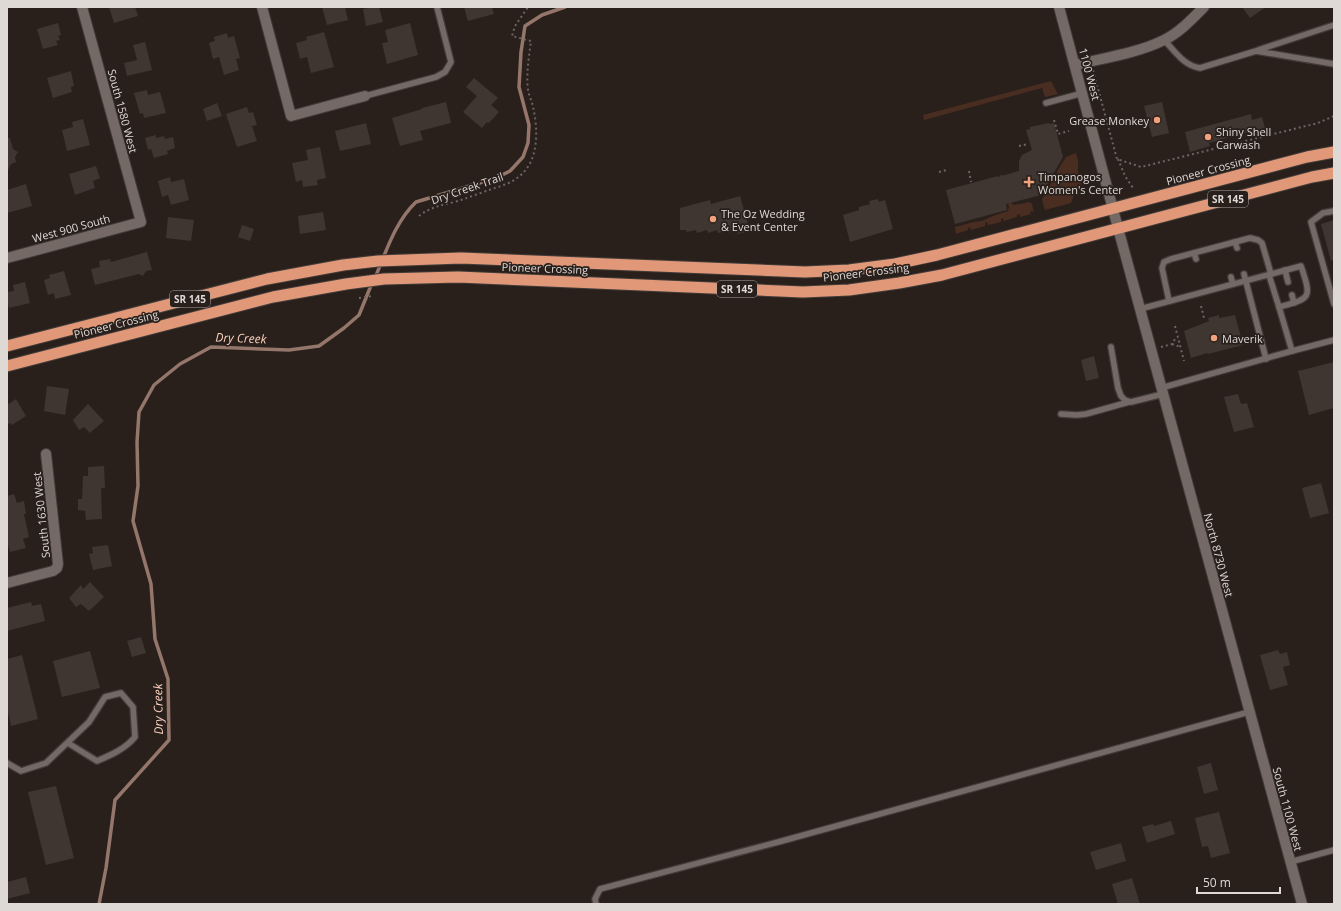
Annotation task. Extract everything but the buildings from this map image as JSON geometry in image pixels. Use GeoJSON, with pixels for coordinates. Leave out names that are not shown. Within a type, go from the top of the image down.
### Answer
{"type":"FeatureCollection","features":[{"type":"Feature","properties":{"kind":"highway","name":"Pioneer Crossing"},"geometry":{"type":"LineString","coordinates":[[7,346],[267,279],[343,265],[388,260],[461,258],[804,272],[849,270],[895,264],[937,255],[1307,157],[1334,152]]}},
{"type":"Feature","properties":{"kind":"highway","name":"SR 145"},"geometry":{"type":"LineString","coordinates":[[1118,228],[1312,177],[1334,173]]}},
{"type":"Feature","properties":{"kind":"highway","name":"Pioneer Crossing"},"geometry":{"type":"LineString","coordinates":[[7,366],[273,297],[316,289],[382,280],[458,278],[803,292],[849,290],[899,283],[942,274],[1118,228]]}},
{"type":"Feature","properties":{"kind":"street","name":"South 1580 West"},"geometry":{"type":"LineString","coordinates":[[82,7],[141,222]]}},
{"type":"Feature","properties":{"kind":"street"},"geometry":{"type":"LineString","coordinates":[[262,7],[291,116],[365,96]]}},
{"type":"Feature","properties":{"kind":"street","name":"1100 West"},"geometry":{"type":"LineString","coordinates":[[1059,7],[1140,309]]}},
{"type":"Feature","properties":{"kind":"street"},"geometry":{"type":"LineString","coordinates":[[1075,65],[1131,51],[1164,40],[1188,23],[1204,7]]}},
{"type":"Feature","properties":{"kind":"street","name":"West 900 South"},"geometry":{"type":"LineString","coordinates":[[7,258],[141,222]]}},
{"type":"Feature","properties":{"kind":"street"},"geometry":{"type":"LineString","coordinates":[[1140,309],[1163,393]]}},
{"type":"Feature","properties":{"kind":"street","name":"North 8730 West"},"geometry":{"type":"LineString","coordinates":[[1163,393],[1250,716]]}},
{"type":"Feature","properties":{"kind":"street","name":"South 1630 West"},"geometry":{"type":"LineString","coordinates":[[7,584],[53,572],[57,568],[58,564],[46,454]]}},
{"type":"Feature","properties":{"kind":"street","name":"South 1100 West"},"geometry":{"type":"LineString","coordinates":[[1250,716],[1302,904]]}},
{"type":"Feature","properties":{"kind":"lane"},"geometry":{"type":"LineString","coordinates":[[365,96],[436,77],[445,72],[451,62],[437,7]]}},
{"type":"Feature","properties":{"kind":"lane"},"geometry":{"type":"LineString","coordinates":[[1164,40],[1186,63],[1192,67],[1200,68],[1334,25]]}},
{"type":"Feature","properties":{"kind":"lane"},"geometry":{"type":"LineString","coordinates":[[1256,51],[1334,64]]}},
{"type":"Feature","properties":{"kind":"lane"},"geometry":{"type":"LineString","coordinates":[[1046,103],[1083,93]]}},
{"type":"Feature","properties":{"kind":"lane"},"geometry":{"type":"LineString","coordinates":[[1334,211],[1323,213],[1312,222],[1334,304]]}},
{"type":"Feature","properties":{"kind":"lane"},"geometry":{"type":"LineString","coordinates":[[1169,301],[1162,268],[1164,262],[1182,259],[1194,253],[1209,252],[1236,245],[1250,238],[1258,240],[1262,243],[1292,351]]}},
{"type":"Feature","properties":{"kind":"lane"},"geometry":{"type":"LineString","coordinates":[[1194,253],[1196,259]]}},
{"type":"Feature","properties":{"kind":"lane"},"geometry":{"type":"LineString","coordinates":[[1140,309],[1301,266],[1308,286],[1308,294],[1304,299],[1279,307]]}},
{"type":"Feature","properties":{"kind":"lane"},"geometry":{"type":"LineString","coordinates":[[1285,270],[1288,282]]}},
{"type":"Feature","properties":{"kind":"lane"},"geometry":{"type":"LineString","coordinates":[[1244,274],[1266,359]]}},
{"type":"Feature","properties":{"kind":"lane"},"geometry":{"type":"LineString","coordinates":[[1231,277],[1233,284]]}},
{"type":"Feature","properties":{"kind":"lane"},"geometry":{"type":"LineString","coordinates":[[1217,280],[1219,288]]}},
{"type":"Feature","properties":{"kind":"lane"},"geometry":{"type":"LineString","coordinates":[[1204,284],[1206,292]]}},
{"type":"Feature","properties":{"kind":"lane"},"geometry":{"type":"LineString","coordinates":[[1190,288],[1192,295]]}},
{"type":"Feature","properties":{"kind":"lane"},"geometry":{"type":"LineString","coordinates":[[1292,295],[1294,303]]}},
{"type":"Feature","properties":{"kind":"lane"},"geometry":{"type":"LineString","coordinates":[[1060,414],[1086,414],[1131,402],[1292,351],[1334,340]]}},
{"type":"Feature","properties":{"kind":"lane"},"geometry":{"type":"LineString","coordinates":[[1111,347],[1121,396],[1125,400],[1131,402]]}},
{"type":"Feature","properties":{"kind":"lane"},"geometry":{"type":"LineString","coordinates":[[7,763],[21,771],[46,763],[89,722],[105,697],[121,693],[134,707],[135,737],[130,743],[117,752],[97,762],[68,743]]}},
{"type":"Feature","properties":{"kind":"lane"},"geometry":{"type":"LineString","coordinates":[[596,904],[595,899],[600,889],[1250,716]]}},
{"type":"Feature","properties":{"kind":"lane"},"geometry":{"type":"LineString","coordinates":[[1290,862],[1334,850]]}},
{"type":"Feature","properties":{"kind":"path","name":"Dry Creek Trail"},"geometry":{"type":"LineString","coordinates":[[418,216],[426,210],[439,205],[458,201],[506,184],[522,174],[532,161],[536,147],[537,128],[528,82],[527,68],[531,41],[512,36],[515,26],[528,7]]}},
{"type":"Feature","properties":{"kind":"path"},"geometry":{"type":"LineString","coordinates":[[1098,86],[1117,159],[1125,176],[1133,188]]}},
{"type":"Feature","properties":{"kind":"path"},"geometry":{"type":"LineString","coordinates":[[1117,159],[1141,167],[1318,123],[1334,116]]}},
{"type":"Feature","properties":{"kind":"path"},"geometry":{"type":"LineString","coordinates":[[1054,120],[1058,134],[1069,131]]}},
{"type":"Feature","properties":{"kind":"path"},"geometry":{"type":"LineString","coordinates":[[1019,146],[1028,144]]}},
{"type":"Feature","properties":{"kind":"path"},"geometry":{"type":"LineString","coordinates":[[939,172],[948,170]]}},
{"type":"Feature","properties":{"kind":"path"},"geometry":{"type":"LineString","coordinates":[[969,171],[971,182]]}},
{"type":"Feature","properties":{"kind":"path"},"geometry":{"type":"LineString","coordinates":[[359,298],[372,296]]}},
{"type":"Feature","properties":{"kind":"path"},"geometry":{"type":"LineString","coordinates":[[1201,306],[1204,318]]}},
{"type":"Feature","properties":{"kind":"path"},"geometry":{"type":"LineString","coordinates":[[1175,326],[1184,361]]}},
{"type":"Feature","properties":{"kind":"path"},"geometry":{"type":"LineString","coordinates":[[1172,344],[1175,339],[1178,338]]}},
{"type":"Feature","properties":{"kind":"path"},"geometry":{"type":"LineString","coordinates":[[1161,347],[1172,344],[1176,346],[1180,345]]}},
{"type":"Feature","properties":{"kind":"shaded area"},"geometry":{"type":"Polygon","coordinates":[[[1051,81],[1058,94],[1045,97],[1042,88],[924,120],[923,115],[1051,81]]]}},
{"type":"Feature","properties":{"kind":"shaded area"},"geometry":{"type":"Polygon","coordinates":[[[1076,153],[1082,187],[1074,195],[1071,203],[1045,210],[1042,200],[1056,177],[1057,171],[1066,157],[1076,153]]]}},
{"type":"Feature","properties":{"kind":"shaded area"},"geometry":{"type":"Polygon","coordinates":[[[1000,175],[1003,175],[1012,204],[1014,205],[1030,202],[1034,213],[1032,211],[1030,212],[1031,214],[1020,217],[1020,214],[1017,215],[1017,217],[1004,221],[1003,218],[1001,219],[1001,222],[988,225],[987,222],[985,223],[985,226],[971,230],[970,227],[968,230],[956,234],[955,227],[982,221],[1008,211],[1009,207],[1000,175]]]}},
{"type":"Feature","properties":{"kind":"waterway","name":"Dry Creek"},"geometry":{"type":"LineString","coordinates":[[375,278],[397,228],[402,219],[416,202],[496,178],[510,171],[523,157],[528,143],[529,125],[519,87],[521,52],[525,26],[542,15],[565,7]]}},
{"type":"Feature","properties":{"kind":"waterway","name":"Dry Creek"},"geometry":{"type":"LineString","coordinates":[[99,904],[106,868],[115,800],[169,740],[168,679],[155,639],[151,584],[133,521],[138,486],[137,442],[139,412],[154,385],[180,364],[211,347],[289,350],[319,346],[359,315],[372,283]]}},
{"type":"Feature","properties":{"kind":"place","name":"Grease Monkey"},"geometry":{"type":"Point","coordinates":[1157,120]}},
{"type":"Feature","properties":{"kind":"place","name":"Shiny Shell Carwash"},"geometry":{"type":"Point","coordinates":[1208,137]}},
{"type":"Feature","properties":{"kind":"place","name":"Timpanogos Women's Center"},"geometry":{"type":"Point","coordinates":[1029,182]}},
{"type":"Feature","properties":{"kind":"place","name":"The Oz Wedding & Event Center"},"geometry":{"type":"Point","coordinates":[713,219]}},
{"type":"Feature","properties":{"kind":"place","name":"Maverik"},"geometry":{"type":"Point","coordinates":[1214,338]}}]}
